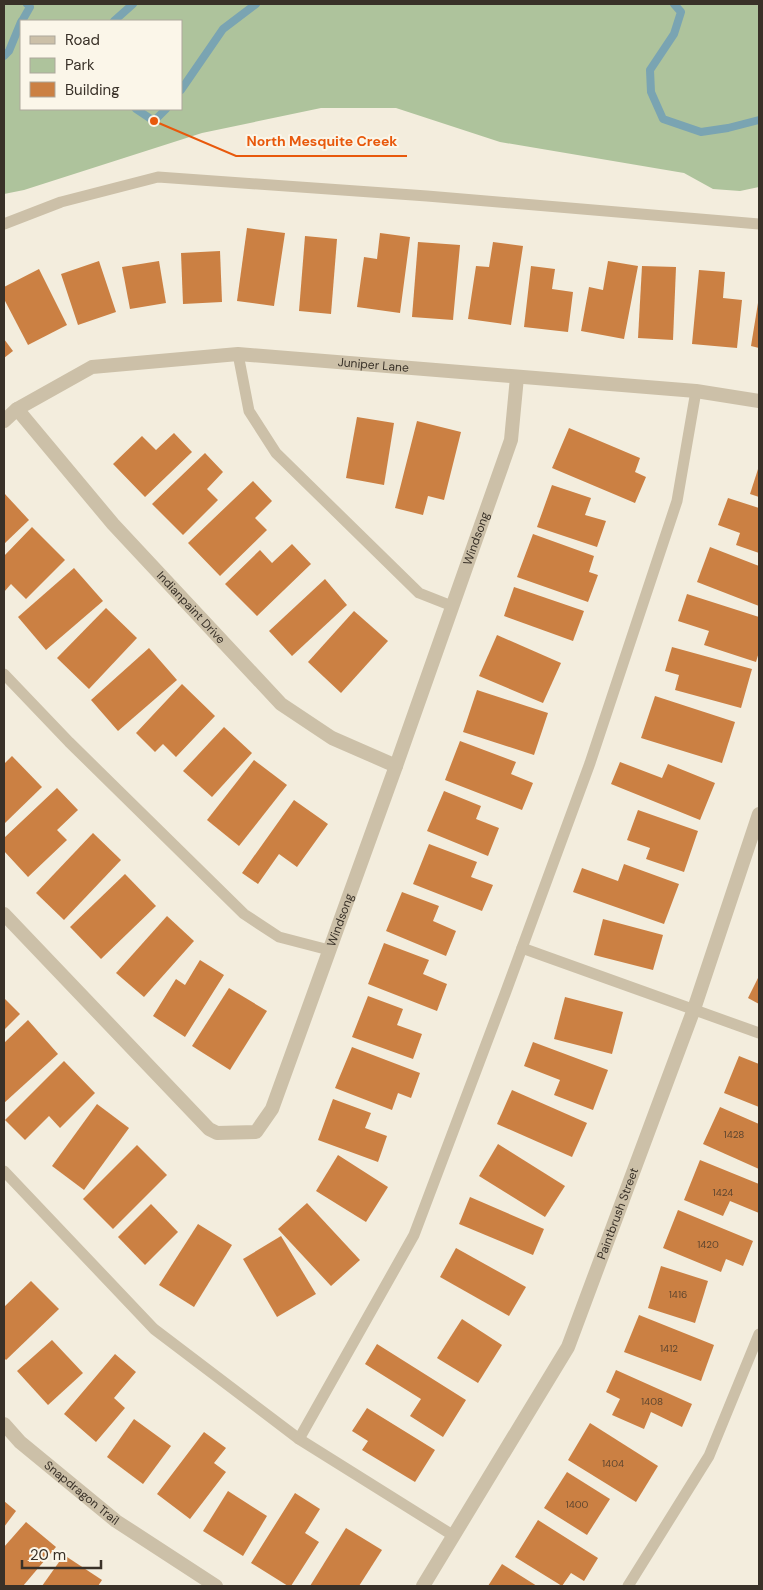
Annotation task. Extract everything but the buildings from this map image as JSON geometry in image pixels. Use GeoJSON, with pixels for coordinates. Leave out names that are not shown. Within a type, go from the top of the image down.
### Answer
{"type":"FeatureCollection","features":[{"type":"Feature","properties":{"kind":"street","name":"Juniper Lane"},"geometry":{"type":"LineString","coordinates":[[4,421],[17,409],[92,367],[238,354],[696,391],[759,401]]}},
{"type":"Feature","properties":{"kind":"street","name":"Windsong"},"geometry":{"type":"LineString","coordinates":[[4,914],[208,1129],[217,1134],[256,1132],[272,1109],[511,440],[517,377]]}},
{"type":"Feature","properties":{"kind":"street","name":"Indianpaint Drive"},"geometry":{"type":"LineString","coordinates":[[17,409],[113,524],[281,704],[332,738],[396,766]]}},
{"type":"Feature","properties":{"kind":"street","name":"Paintbrush Street"},"geometry":{"type":"LineString","coordinates":[[423,1586],[568,1347],[694,1009],[759,814]]}},
{"type":"Feature","properties":{"kind":"street","name":"Snapdragon Trail"},"geometry":{"type":"LineString","coordinates":[[4,1424],[20,1442],[116,1521],[216,1586]]}},
{"type":"Feature","properties":{"kind":"lane"},"geometry":{"type":"LineString","coordinates":[[4,224],[62,202],[158,176],[759,224]]}},
{"type":"Feature","properties":{"kind":"lane"},"geometry":{"type":"LineString","coordinates":[[238,354],[250,411],[276,453],[419,593],[452,606]]}},
{"type":"Feature","properties":{"kind":"lane"},"geometry":{"type":"LineString","coordinates":[[299,1439],[414,1235],[590,763],[677,501],[696,391]]}},
{"type":"Feature","properties":{"kind":"lane"},"geometry":{"type":"LineString","coordinates":[[4,674],[69,742],[244,914],[279,936],[329,950]]}},
{"type":"Feature","properties":{"kind":"lane"},"geometry":{"type":"LineString","coordinates":[[522,948],[759,1033]]}},
{"type":"Feature","properties":{"kind":"lane"},"geometry":{"type":"LineString","coordinates":[[4,1171],[154,1330],[299,1439],[454,1536]]}},
{"type":"Feature","properties":{"kind":"lane"},"geometry":{"type":"LineString","coordinates":[[628,1586],[709,1456],[759,1334]]}},
{"type":"Feature","properties":{"kind":"green space"},"geometry":{"type":"Polygon","coordinates":[[[4,4],[759,4],[759,187],[740,191],[713,189],[684,173],[500,142],[396,108],[321,108],[202,133],[24,190],[4,194],[4,4]]]}},
{"type":"Feature","properties":{"kind":"waterway"},"geometry":{"type":"LineString","coordinates":[[23,20],[30,7],[27,4]]}},
{"type":"Feature","properties":{"kind":"waterway"},"geometry":{"type":"LineString","coordinates":[[115,20],[133,4]]}},
{"type":"Feature","properties":{"kind":"waterway"},"geometry":{"type":"LineString","coordinates":[[182,89],[223,29],[256,4]]}},
{"type":"Feature","properties":{"kind":"waterway"},"geometry":{"type":"LineString","coordinates":[[674,4],[681,12],[674,34],[650,70],[651,92],[663,119],[701,132],[728,128],[759,120]]}},
{"type":"Feature","properties":{"kind":"waterway"},"geometry":{"type":"LineString","coordinates":[[4,56],[9,51],[20,24]]}},
{"type":"Feature","properties":{"kind":"waterway"},"geometry":{"type":"LineString","coordinates":[[138,110],[154,121],[165,110]]}},
{"type":"Feature","properties":{"kind":"place","name":"North Mesquite Creek"},"geometry":{"type":"Point","coordinates":[154,121]}}]}
